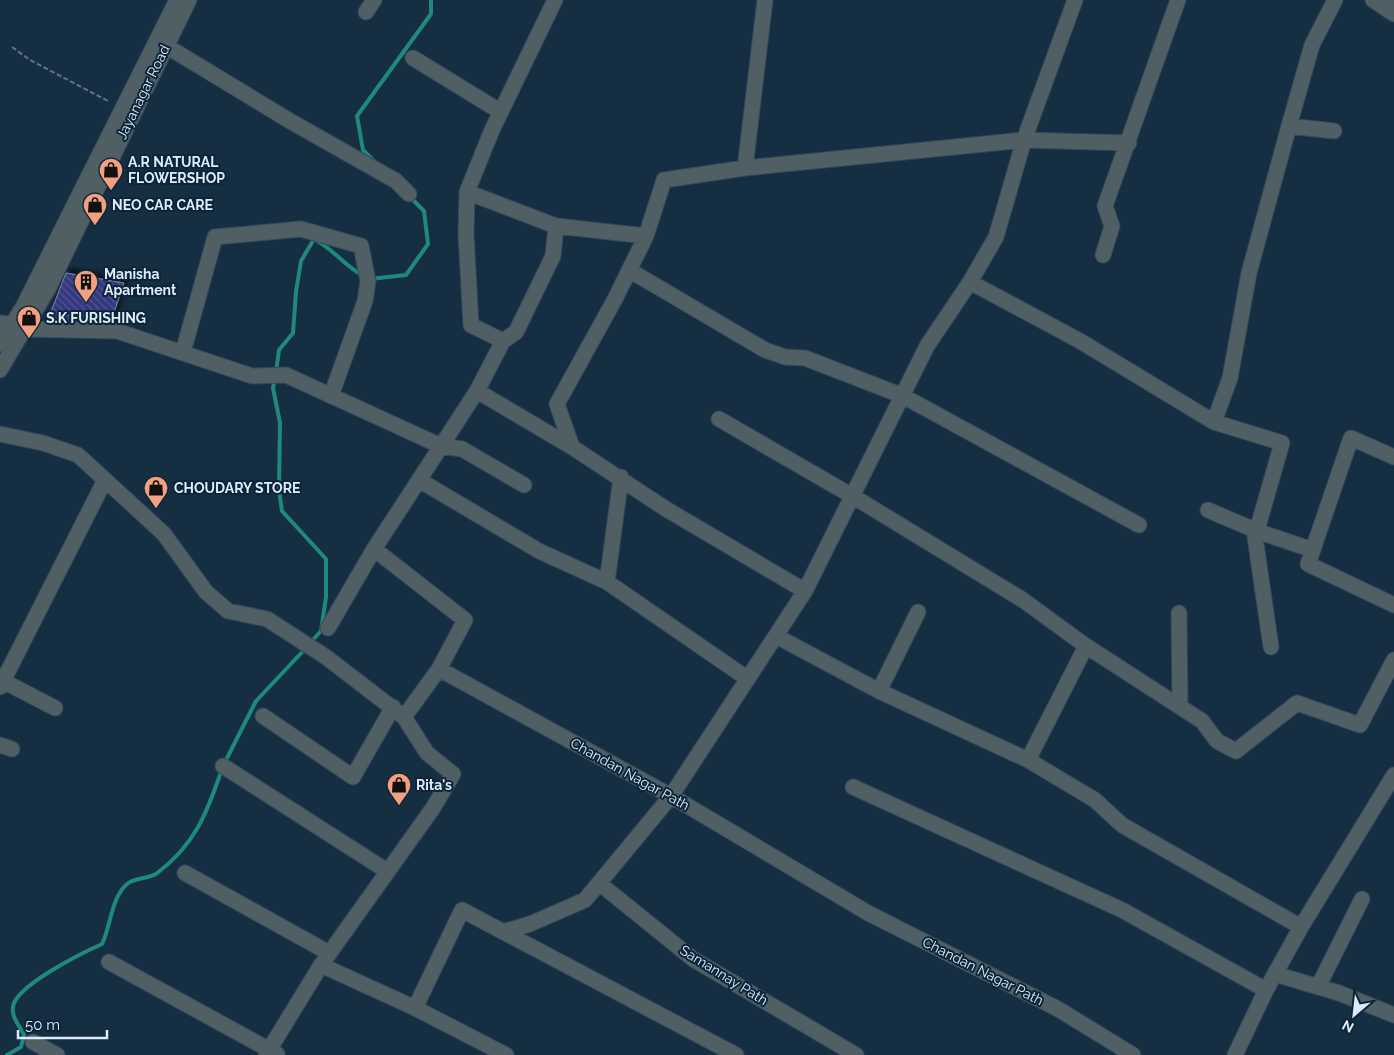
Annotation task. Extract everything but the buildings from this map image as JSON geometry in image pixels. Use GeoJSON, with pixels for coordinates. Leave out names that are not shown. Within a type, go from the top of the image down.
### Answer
{"type":"FeatureCollection","features":[{"type":"Feature","properties":{"kind":"street","name":"Jayanagar Road"},"geometry":{"type":"LineString","coordinates":[[0,344],[13,325],[48,289],[161,43],[177,0]]}},
{"type":"Feature","properties":{"kind":"street","name":"Jayanagar Road"},"geometry":{"type":"LineString","coordinates":[[161,43],[189,0]]}},
{"type":"Feature","properties":{"kind":"street"},"geometry":{"type":"LineString","coordinates":[[504,341],[471,325],[466,234],[467,192],[501,112],[555,0]]}},
{"type":"Feature","properties":{"kind":"street"},"geometry":{"type":"LineString","coordinates":[[745,168],[765,0]]}},
{"type":"Feature","properties":{"kind":"street"},"geometry":{"type":"LineString","coordinates":[[503,932],[530,924],[585,900],[671,796],[805,591],[854,497],[927,346],[970,282],[996,237],[1024,140],[1075,0]]}},
{"type":"Feature","properties":{"kind":"street"},"geometry":{"type":"LineString","coordinates":[[1104,255],[1112,226],[1105,206],[1129,143],[1178,0]]}},
{"type":"Feature","properties":{"kind":"street"},"geometry":{"type":"LineString","coordinates":[[1214,422],[1230,378],[1249,273],[1312,45],[1335,0]]}},
{"type":"Feature","properties":{"kind":"street"},"geometry":{"type":"LineString","coordinates":[[1373,0],[1394,14]]}},
{"type":"Feature","properties":{"kind":"street"},"geometry":{"type":"LineString","coordinates":[[161,43],[290,121],[396,181],[409,194]]}},
{"type":"Feature","properties":{"kind":"street"},"geometry":{"type":"LineString","coordinates":[[413,58],[501,112]]}},
{"type":"Feature","properties":{"kind":"street"},"geometry":{"type":"LineString","coordinates":[[1289,126],[1334,131]]}},
{"type":"Feature","properties":{"kind":"street"},"geometry":{"type":"LineString","coordinates":[[572,447],[557,404],[630,270],[646,236],[664,180],[745,168],[1024,140],[1129,143]]}},
{"type":"Feature","properties":{"kind":"street"},"geometry":{"type":"LineString","coordinates":[[467,192],[556,226],[646,236]]}},
{"type":"Feature","properties":{"kind":"street"},"geometry":{"type":"LineString","coordinates":[[328,628],[374,549],[477,391],[504,341],[516,332],[553,256],[556,226]]}},
{"type":"Feature","properties":{"kind":"street"},"geometry":{"type":"LineString","coordinates":[[183,352],[215,237],[301,229],[361,246],[367,275],[365,301],[331,396]]}},
{"type":"Feature","properties":{"kind":"street"},"geometry":{"type":"LineString","coordinates":[[630,270],[765,350],[785,358],[805,358],[903,396],[1139,525]]}},
{"type":"Feature","properties":{"kind":"street"},"geometry":{"type":"LineString","coordinates":[[970,282],[1080,341],[1214,422],[1282,443],[1255,537],[1272,647]]}},
{"type":"Feature","properties":{"kind":"street","name":"Jayanagar Road"},"geometry":{"type":"LineString","coordinates":[[0,370],[13,325]]}},
{"type":"Feature","properties":{"kind":"street"},"geometry":{"type":"LineString","coordinates":[[13,325],[117,331],[252,376],[283,375],[441,446],[462,449],[524,485]]}},
{"type":"Feature","properties":{"kind":"street"},"geometry":{"type":"LineString","coordinates":[[477,391],[621,477],[666,509],[805,591]]}},
{"type":"Feature","properties":{"kind":"street"},"geometry":{"type":"LineString","coordinates":[[719,419],[854,497],[1023,600],[1086,646],[1202,721],[1217,742],[1236,751],[1297,703],[1360,725],[1394,660]]}},
{"type":"Feature","properties":{"kind":"street"},"geometry":{"type":"LineString","coordinates":[[0,434],[44,444],[78,455],[164,534],[206,592],[228,611],[267,619],[326,657],[399,712],[427,753],[453,774],[433,808],[325,959],[271,1053],[110,962]]}},
{"type":"Feature","properties":{"kind":"street"},"geometry":{"type":"LineString","coordinates":[[1394,458],[1351,438],[1308,564],[1394,605]]}},
{"type":"Feature","properties":{"kind":"street"},"geometry":{"type":"LineString","coordinates":[[607,582],[621,477]]}},
{"type":"Feature","properties":{"kind":"street"},"geometry":{"type":"LineString","coordinates":[[54,708],[2,684],[106,480]]}},
{"type":"Feature","properties":{"kind":"street"},"geometry":{"type":"LineString","coordinates":[[419,480],[539,552],[607,582],[748,679]]}},
{"type":"Feature","properties":{"kind":"street"},"geometry":{"type":"LineString","coordinates":[[1208,510],[1257,531],[1313,550]]}},
{"type":"Feature","properties":{"kind":"street"},"geometry":{"type":"LineString","coordinates":[[263,716],[353,777],[399,712],[439,669],[465,620],[374,549]]}},
{"type":"Feature","properties":{"kind":"street"},"geometry":{"type":"LineString","coordinates":[[879,691],[918,612]]}},
{"type":"Feature","properties":{"kind":"street"},"geometry":{"type":"LineString","coordinates":[[1179,613],[1180,706]]}},
{"type":"Feature","properties":{"kind":"street"},"geometry":{"type":"LineString","coordinates":[[776,636],[879,691],[1028,760],[1095,800],[1122,825],[1301,927]]}},
{"type":"Feature","properties":{"kind":"street"},"geometry":{"type":"LineString","coordinates":[[1028,760],[1086,646]]}},
{"type":"Feature","properties":{"kind":"street","name":"Chandan Nagar Path"},"geometry":{"type":"LineString","coordinates":[[439,669],[671,796],[868,913],[1058,1009],[1133,1055]]}},
{"type":"Feature","properties":{"kind":"street"},"geometry":{"type":"LineString","coordinates":[[223,766],[387,871]]}},
{"type":"Feature","properties":{"kind":"street"},"geometry":{"type":"LineString","coordinates":[[1234,1055],[1266,990],[1301,927],[1394,775]]}},
{"type":"Feature","properties":{"kind":"street"},"geometry":{"type":"LineString","coordinates":[[853,787],[1122,910],[1266,990]]}},
{"type":"Feature","properties":{"kind":"street"},"geometry":{"type":"LineString","coordinates":[[185,873],[325,959],[506,1055]]}},
{"type":"Feature","properties":{"kind":"street","name":"Samannay Path"},"geometry":{"type":"LineString","coordinates":[[599,884],[693,959],[856,1055]]}},
{"type":"Feature","properties":{"kind":"street"},"geometry":{"type":"LineString","coordinates":[[1318,987],[1362,899]]}},
{"type":"Feature","properties":{"kind":"street"},"geometry":{"type":"LineString","coordinates":[[415,1008],[462,910],[736,1055]]}},
{"type":"Feature","properties":{"kind":"street"},"geometry":{"type":"LineString","coordinates":[[1275,974],[1339,993],[1394,1016]]}},
{"type":"Feature","properties":{"kind":"street"},"geometry":{"type":"LineString","coordinates":[[34,1042],[57,1055]]}},
{"type":"Feature","properties":{"kind":"path"},"geometry":{"type":"LineString","coordinates":[[12,47],[30,60],[115,104]]}},
{"type":"Feature","properties":{"kind":"waterway"},"geometry":{"type":"LineString","coordinates":[[374,161],[363,150],[357,116],[431,14],[431,0]]}},
{"type":"Feature","properties":{"kind":"waterway"},"geometry":{"type":"LineString","coordinates":[[370,279],[406,275],[428,244],[424,211],[411,198]]}},
{"type":"Feature","properties":{"kind":"waterway"},"geometry":{"type":"LineString","coordinates":[[276,372],[279,350],[293,333],[296,292],[301,261],[314,239],[362,275]]}},
{"type":"Feature","properties":{"kind":"waterway"},"geometry":{"type":"LineString","coordinates":[[275,378],[273,388],[280,423],[279,491],[282,511],[326,559],[326,597],[321,631],[310,643]]}},
{"type":"Feature","properties":{"kind":"waterway"},"geometry":{"type":"LineString","coordinates":[[225,762],[256,701],[305,649]]}},
{"type":"Feature","properties":{"kind":"waterway"},"geometry":{"type":"LineString","coordinates":[[7,1055],[21,1047],[24,1035],[13,1014],[13,1007],[17,999],[37,980],[102,944],[114,904],[122,890],[130,882],[156,874],[181,852],[205,814],[222,769]]}},
{"type":"Feature","properties":{"kind":"place","name":"A.R NATURAL FLOWERSHOP"},"geometry":{"type":"Point","coordinates":[111,191]}},
{"type":"Feature","properties":{"kind":"place","name":"NEO CAR CARE"},"geometry":{"type":"Point","coordinates":[95,226]}},
{"type":"Feature","properties":{"kind":"place","name":"Manisha Apartment"},"geometry":{"type":"Point","coordinates":[86,303]}},
{"type":"Feature","properties":{"kind":"place","name":"S.K FURISHING"},"geometry":{"type":"Point","coordinates":[29,339]}},
{"type":"Feature","properties":{"kind":"place","name":"CHOUDARY STORE"},"geometry":{"type":"Point","coordinates":[156,509]}},
{"type":"Feature","properties":{"kind":"place","name":"Rita's"},"geometry":{"type":"Point","coordinates":[399,806]}}]}
